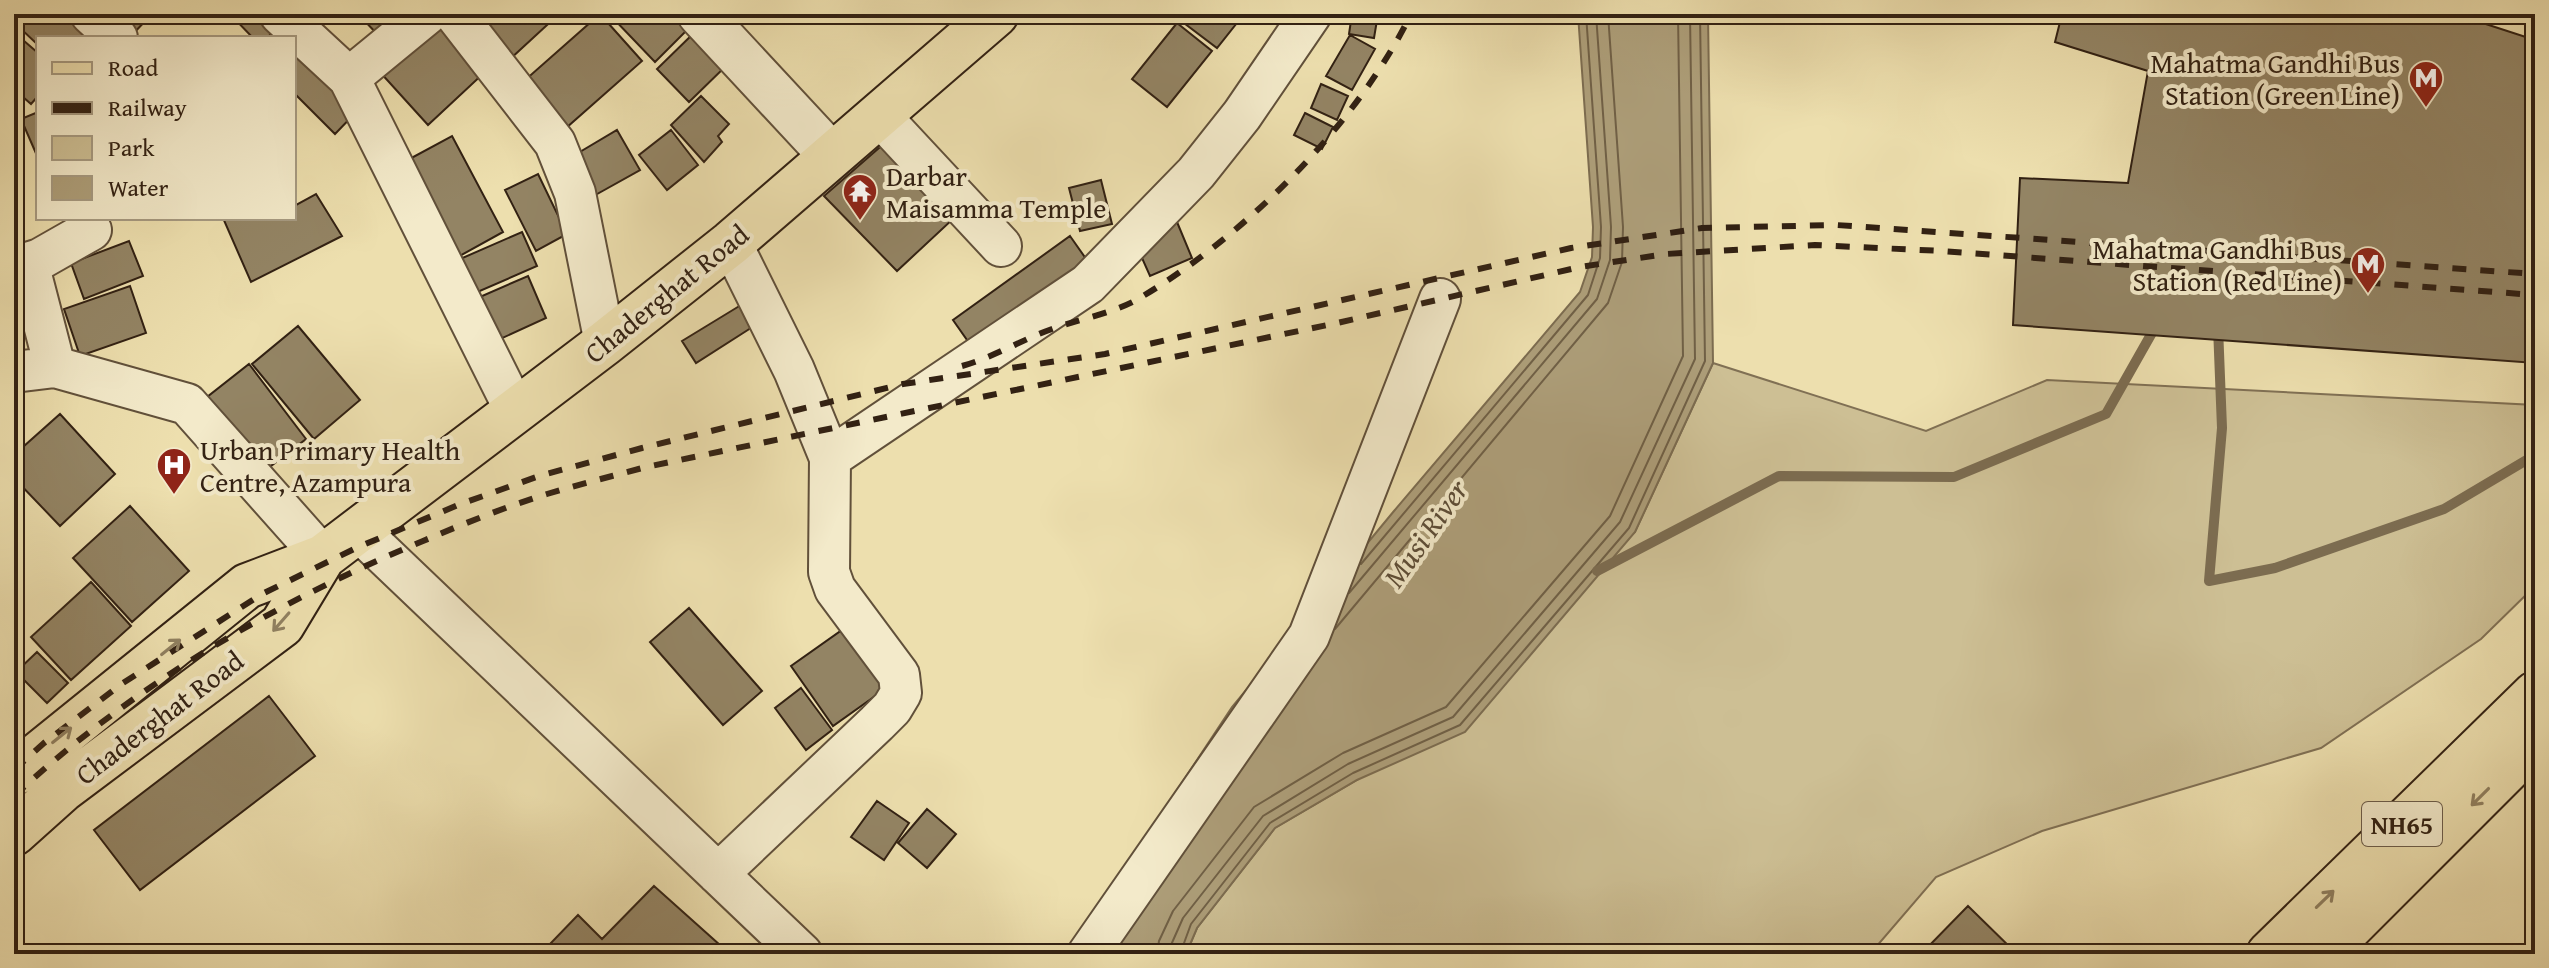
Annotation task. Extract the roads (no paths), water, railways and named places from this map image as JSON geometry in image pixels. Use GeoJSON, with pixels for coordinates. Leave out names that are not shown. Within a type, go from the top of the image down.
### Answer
{"type":"FeatureCollection","features":[{"type":"Feature","properties":{"kind":"main road","name":"Chaderghat Road"},"geometry":{"type":"LineString","coordinates":[[14,774],[247,586],[323,557],[516,412],[731,243],[996,14]]}},
{"type":"Feature","properties":{"kind":"main road","name":"Chaderghat Road"},"geometry":{"type":"LineString","coordinates":[[14,833],[62,790],[282,625],[323,557]]}},
{"type":"Feature","properties":{"kind":"main road","name":"NH65"},"geometry":{"type":"LineString","coordinates":[[2269,954],[2535,694]]}},
{"type":"Feature","properties":{"kind":"main road","name":"NH65"},"geometry":{"type":"LineString","coordinates":[[2323,954],[2535,742]]}},
{"type":"Feature","properties":{"kind":"street"},"geometry":{"type":"LineString","coordinates":[[91,14],[115,36]]}},
{"type":"Feature","properties":{"kind":"street"},"geometry":{"type":"LineString","coordinates":[[280,14],[349,78],[516,412]]}},
{"type":"Feature","properties":{"kind":"street"},"geometry":{"type":"LineString","coordinates":[[700,14],[831,155]]}},
{"type":"Feature","properties":{"kind":"street"},"geometry":{"type":"LineString","coordinates":[[830,458],[1088,284],[1196,173],[1242,115],[1311,14]]}},
{"type":"Feature","properties":{"kind":"street"},"geometry":{"type":"LineString","coordinates":[[349,78],[429,16],[555,143],[575,193],[605,343]]}},
{"type":"Feature","properties":{"kind":"street"},"geometry":{"type":"LineString","coordinates":[[879,115],[1001,246]]}},
{"type":"Feature","properties":{"kind":"street"},"geometry":{"type":"LineString","coordinates":[[55,367],[21,265],[40,259],[91,230]]}},
{"type":"Feature","properties":{"kind":"street"},"geometry":{"type":"LineString","coordinates":[[718,874],[877,723],[901,693],[899,675],[835,589],[829,572],[830,458],[794,370],[731,243]]}},
{"type":"Feature","properties":{"kind":"street"},"geometry":{"type":"LineString","coordinates":[[1088,954],[1309,636],[1440,299]]}},
{"type":"Feature","properties":{"kind":"street"},"geometry":{"type":"LineString","coordinates":[[14,372],[55,367],[187,404],[323,557]]}},
{"type":"Feature","properties":{"kind":"street"},"geometry":{"type":"LineString","coordinates":[[359,531],[802,954]]}},
{"type":"Feature","properties":{"kind":"water","name":"Musi River"},"geometry":{"type":"Polygon","coordinates":[[[1578,14],[1708,14],[1713,363],[1635,532],[1465,732],[1357,780],[1275,828],[1197,928],[1186,954],[1075,954],[1119,878],[1232,707],[1580,292],[1592,257],[1593,227],[1578,14]]]}},
{"type":"Feature","properties":{"kind":"waterway"},"geometry":{"type":"LineString","coordinates":[[2218,327],[2222,428],[2209,581],[2275,568],[2444,509],[2535,455]]}},
{"type":"Feature","properties":{"kind":"waterway"},"geometry":{"type":"LineString","coordinates":[[1597,571],[1779,476],[1954,477],[2106,414],[2153,331],[2161,329]]}},
{"type":"Feature","properties":{"kind":"railway"},"geometry":{"type":"LineString","coordinates":[[962,366],[1052,329],[1129,304],[1218,244],[1257,211],[1329,137],[1388,56],[1411,14]]}},
{"type":"Feature","properties":{"kind":"railway"},"geometry":{"type":"LineString","coordinates":[[14,770],[123,683],[262,594],[356,548],[458,505],[539,476],[903,384],[1105,354],[1571,248],[1702,228],[1836,225],[2535,274]]}},
{"type":"Feature","properties":{"kind":"railway"},"geometry":{"type":"LineString","coordinates":[[14,796],[107,718],[207,650],[259,620],[367,565],[531,499],[646,467],[1337,323],[1580,267],[1666,254],[1815,245],[1942,251],[2535,295]]}},
{"type":"Feature","properties":{"kind":"place","name":"Mahatma Gandhi Bus Station (Green Line)"},"geometry":{"type":"Point","coordinates":[2426,109]}},
{"type":"Feature","properties":{"kind":"place","name":"Darbar Maisamma Temple"},"geometry":{"type":"Point","coordinates":[860,222]}},
{"type":"Feature","properties":{"kind":"place","name":"Mahatma Gandhi Bus Station (Red Line)"},"geometry":{"type":"Point","coordinates":[2368,295]}},
{"type":"Feature","properties":{"kind":"place","name":"Urban Primary Health Centre, Azampura"},"geometry":{"type":"Point","coordinates":[174,496]}}]}
